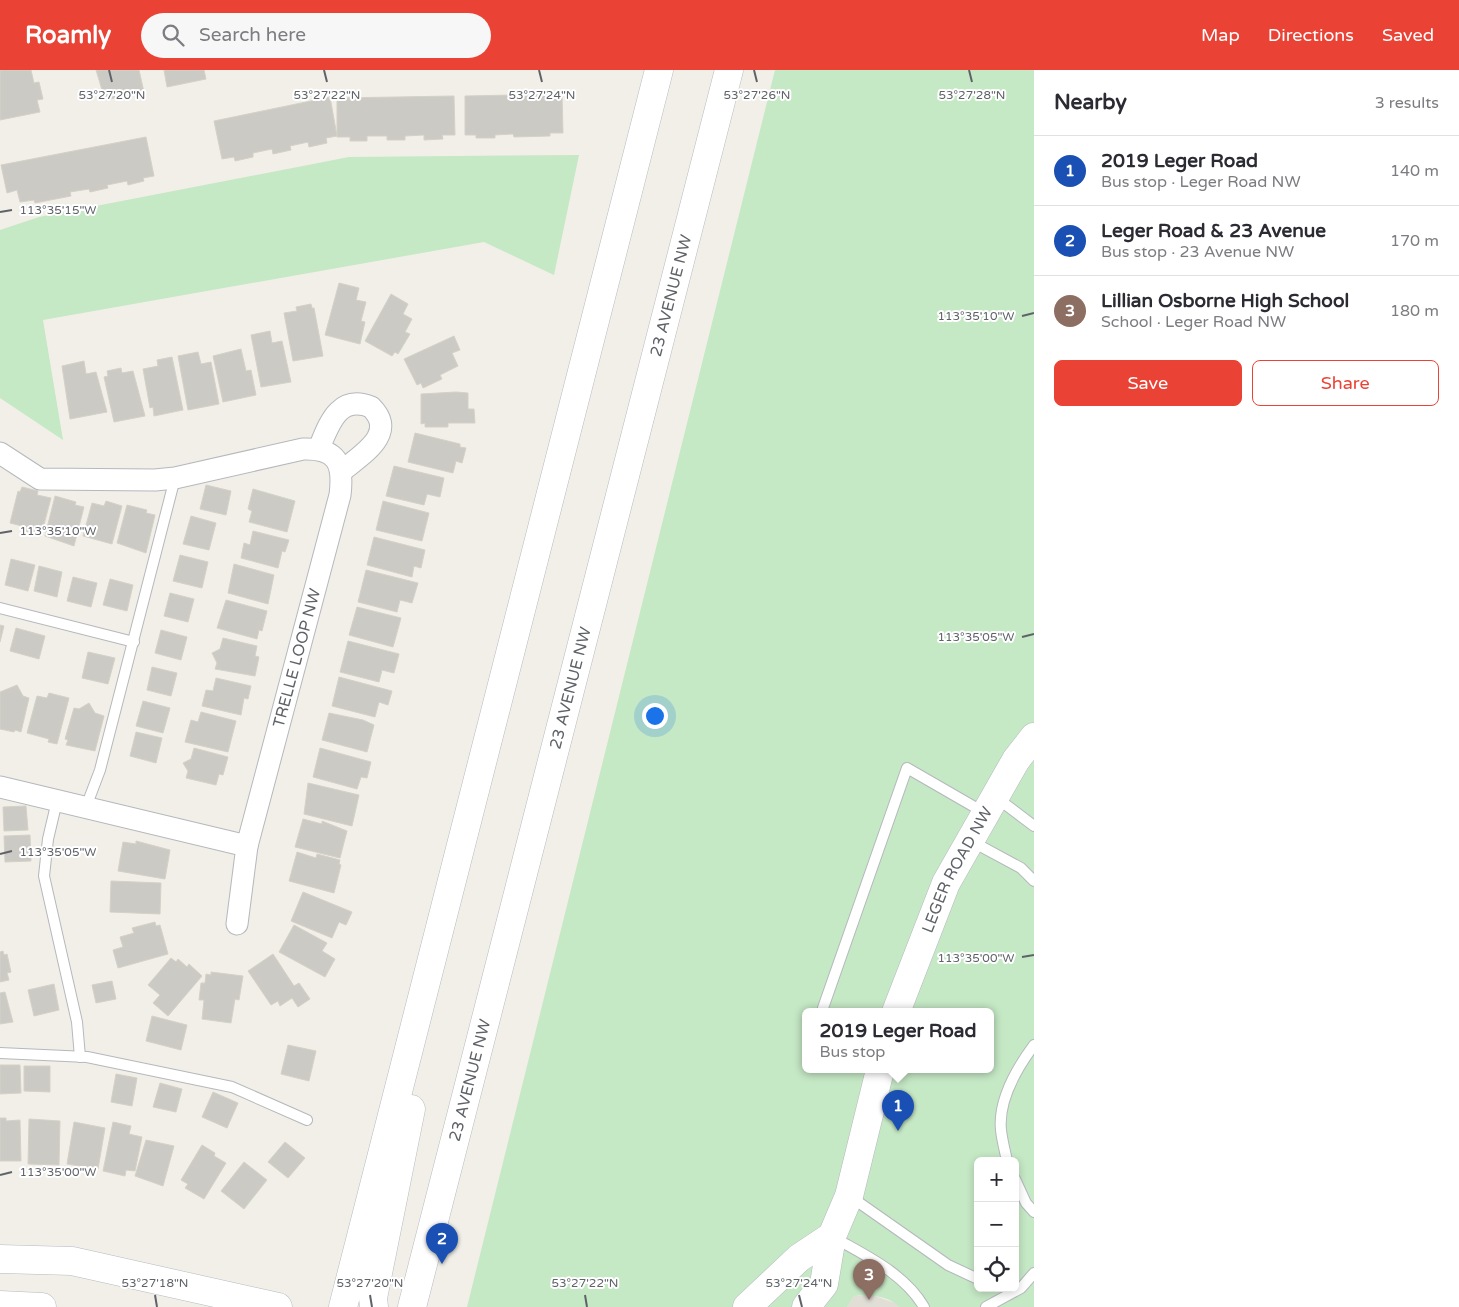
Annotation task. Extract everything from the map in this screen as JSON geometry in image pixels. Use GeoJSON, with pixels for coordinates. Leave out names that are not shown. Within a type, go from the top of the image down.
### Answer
{"type":"FeatureCollection","features":[{"type":"Feature","properties":{"kind":"main road"},"geometry":{"type":"LineString","coordinates":[[343,1307],[659,70]]}},
{"type":"Feature","properties":{"kind":"main road","name":"23 AVENUE NW"},"geometry":{"type":"LineString","coordinates":[[412,1307],[729,70]]}},
{"type":"Feature","properties":{"kind":"main road","name":"LEGER ROAD NW"},"geometry":{"type":"LineString","coordinates":[[898,1008],[946,883],[1016,760],[1034,736]]}},
{"type":"Feature","properties":{"kind":"main road"},"geometry":{"type":"LineString","coordinates":[[374,1307],[374,1289],[427,1034],[452,881]]}},
{"type":"Feature","properties":{"kind":"main road"},"geometry":{"type":"LineString","coordinates":[[806,1307],[824,1284],[832,1236],[849,1196],[879,1073]]}},
{"type":"Feature","properties":{"kind":"main road"},"geometry":{"type":"LineString","coordinates":[[747,1307],[799,1258],[832,1236]]}},
{"type":"Feature","properties":{"kind":"main road"},"geometry":{"type":"LineString","coordinates":[[0,1259],[72,1261],[278,1307]]}},
{"type":"Feature","properties":{"kind":"main road"},"geometry":{"type":"LineString","coordinates":[[0,1305],[42,1307]]}},
{"type":"Feature","properties":{"kind":"street"},"geometry":{"type":"LineString","coordinates":[[0,453],[40,479],[155,480],[175,478],[302,449],[319,448],[330,454],[342,471],[369,448],[380,434],[380,419],[371,407],[356,403],[340,410],[330,423],[319,448]]}},
{"type":"Feature","properties":{"kind":"street","name":"TRELLE LOOP NW"},"geometry":{"type":"LineString","coordinates":[[238,924],[247,846],[340,495],[342,471]]}},
{"type":"Feature","properties":{"kind":"street"},"geometry":{"type":"LineString","coordinates":[[0,787],[247,846]]}},
{"type":"Feature","properties":{"kind":"lane"},"geometry":{"type":"LineString","coordinates":[[86,808],[100,770],[175,478]]}},
{"type":"Feature","properties":{"kind":"lane"},"geometry":{"type":"LineString","coordinates":[[0,608],[134,642]]}},
{"type":"Feature","properties":{"kind":"lane"},"geometry":{"type":"LineString","coordinates":[[823,1008],[907,768],[1034,826]]}},
{"type":"Feature","properties":{"kind":"lane"},"geometry":{"type":"LineString","coordinates":[[57,801],[48,839],[44,876],[77,1022],[80,1057]]}},
{"type":"Feature","properties":{"kind":"lane"},"geometry":{"type":"LineString","coordinates":[[970,840],[1021,868],[1034,881]]}},
{"type":"Feature","properties":{"kind":"lane"},"geometry":{"type":"LineString","coordinates":[[1007,1157],[1001,1129],[1006,1096],[1025,1057],[1034,1045]]}},
{"type":"Feature","properties":{"kind":"lane"},"geometry":{"type":"LineString","coordinates":[[0,1053],[80,1057],[232,1087],[307,1120]]}},
{"type":"Feature","properties":{"kind":"lane"},"geometry":{"type":"LineString","coordinates":[[1019,1188],[1026,1203],[1034,1212]]}},
{"type":"Feature","properties":{"kind":"lane"},"geometry":{"type":"LineString","coordinates":[[849,1196],[934,1256],[974,1278]]}},
{"type":"Feature","properties":{"kind":"lane"},"geometry":{"type":"LineString","coordinates":[[832,1236],[898,1276],[916,1292],[924,1307]]}},
{"type":"Feature","properties":{"kind":"lane"},"geometry":{"type":"LineString","coordinates":[[1019,1286],[1034,1273]]}},
{"type":"Feature","properties":{"kind":"lane"},"geometry":{"type":"LineString","coordinates":[[1019,1287],[1034,1288]]}},
{"type":"Feature","properties":{"kind":"lane"},"geometry":{"type":"LineString","coordinates":[[986,1307],[1010,1292]]}},
{"type":"Feature","properties":{"kind":"shaded area"},"geometry":{"type":"Polygon","coordinates":[[[872,1295],[895,1303],[899,1307],[847,1307],[854,1296],[872,1295]]]}},
{"type":"Feature","properties":{"kind":"green space"},"geometry":{"type":"Polygon","coordinates":[[[775,70],[1034,70],[1034,1307],[899,1307],[884,1298],[854,1296],[847,1307],[467,1307],[775,70]]]}},
{"type":"Feature","properties":{"kind":"green space"},"geometry":{"type":"Polygon","coordinates":[[[579,155],[554,275],[484,242],[43,320],[63,440],[0,398],[0,230],[39,217],[349,157],[579,155]]]}},
{"type":"Feature","properties":{"kind":"building"},"geometry":{"type":"Polygon","coordinates":[[[0,70],[31,70],[34,83],[39,82],[43,99],[37,100],[40,112],[0,120],[0,70]]]}},
{"type":"Feature","properties":{"kind":"building"},"geometry":{"type":"Polygon","coordinates":[[[96,70],[139,70],[144,92],[105,100],[96,70]]]}},
{"type":"Feature","properties":{"kind":"building"},"geometry":{"type":"Polygon","coordinates":[[[164,70],[204,70],[206,79],[167,87],[164,70]]]}},
{"type":"Feature","properties":{"kind":"building"},"geometry":{"type":"Polygon","coordinates":[[[562,94],[563,133],[550,133],[550,136],[514,137],[513,134],[495,135],[495,138],[476,138],[476,135],[465,135],[465,96],[562,94]]]}},
{"type":"Feature","properties":{"kind":"building"},"geometry":{"type":"Polygon","coordinates":[[[454,96],[455,135],[442,135],[443,139],[424,140],[424,135],[405,136],[405,140],[387,140],[387,136],[367,136],[367,141],[350,141],[350,137],[337,137],[337,98],[454,96]]]}},
{"type":"Feature","properties":{"kind":"building"},"geometry":{"type":"Polygon","coordinates":[[[330,97],[337,136],[326,138],[327,143],[309,147],[308,142],[290,146],[291,150],[273,154],[272,149],[253,153],[253,157],[235,161],[234,157],[222,159],[214,121],[330,97]]]}},
{"type":"Feature","properties":{"kind":"building"},"geometry":{"type":"Polygon","coordinates":[[[146,137],[154,176],[143,178],[144,181],[128,185],[127,181],[107,185],[108,188],[90,192],[89,189],[70,192],[71,196],[35,203],[34,200],[20,202],[17,190],[7,193],[1,165],[146,137]]]}},
{"type":"Feature","properties":{"kind":"building"},"geometry":{"type":"Polygon","coordinates":[[[339,283],[359,288],[356,300],[366,302],[361,321],[365,322],[360,344],[325,335],[339,283]]]}},
{"type":"Feature","properties":{"kind":"building"},"geometry":{"type":"Polygon","coordinates":[[[391,294],[408,304],[403,314],[412,319],[405,332],[410,334],[398,354],[395,352],[392,356],[365,341],[391,294]]]}},
{"type":"Feature","properties":{"kind":"building"},"geometry":{"type":"Polygon","coordinates":[[[311,304],[312,308],[314,308],[323,356],[293,361],[284,313],[297,311],[296,307],[311,304]]]}},
{"type":"Feature","properties":{"kind":"building"},"geometry":{"type":"Polygon","coordinates":[[[270,331],[272,343],[282,341],[291,382],[261,387],[251,335],[270,331]]]}},
{"type":"Feature","properties":{"kind":"building"},"geometry":{"type":"Polygon","coordinates":[[[454,336],[460,350],[452,353],[458,366],[440,375],[442,379],[423,388],[421,383],[417,385],[404,359],[454,336]]]}},
{"type":"Feature","properties":{"kind":"building"},"geometry":{"type":"Polygon","coordinates":[[[241,349],[246,371],[251,370],[256,395],[223,402],[213,356],[241,349]]]}},
{"type":"Feature","properties":{"kind":"building"},"geometry":{"type":"Polygon","coordinates":[[[198,352],[201,364],[211,362],[219,404],[188,410],[178,356],[198,352]]]}},
{"type":"Feature","properties":{"kind":"building"},"geometry":{"type":"Polygon","coordinates":[[[172,357],[183,410],[154,416],[153,407],[150,408],[143,369],[158,366],[157,360],[172,357]]]}},
{"type":"Feature","properties":{"kind":"building"},"geometry":{"type":"Polygon","coordinates":[[[84,361],[86,374],[96,372],[107,412],[70,419],[62,366],[84,361]]]}},
{"type":"Feature","properties":{"kind":"building"},"geometry":{"type":"Polygon","coordinates":[[[121,368],[122,373],[133,371],[145,416],[114,422],[104,377],[108,376],[107,371],[121,368]]]}},
{"type":"Feature","properties":{"kind":"building"},"geometry":{"type":"Polygon","coordinates":[[[468,393],[468,409],[474,409],[475,423],[448,423],[448,427],[425,427],[425,423],[421,424],[421,394],[468,393]]]}},
{"type":"Feature","properties":{"kind":"building"},"geometry":{"type":"Polygon","coordinates":[[[415,433],[460,444],[460,447],[466,448],[462,463],[456,461],[453,473],[408,462],[415,433]]]}},
{"type":"Feature","properties":{"kind":"building"},"geometry":{"type":"Polygon","coordinates":[[[394,466],[444,478],[440,497],[427,494],[424,505],[386,496],[394,466]]]}},
{"type":"Feature","properties":{"kind":"building"},"geometry":{"type":"Polygon","coordinates":[[[206,485],[231,491],[226,515],[200,509],[206,485]]]}},
{"type":"Feature","properties":{"kind":"building"},"geometry":{"type":"Polygon","coordinates":[[[22,487],[38,491],[37,495],[51,498],[41,536],[25,531],[26,527],[10,523],[18,491],[20,492],[22,487]]]}},
{"type":"Feature","properties":{"kind":"building"},"geometry":{"type":"Polygon","coordinates":[[[253,489],[295,501],[287,532],[249,522],[252,511],[248,509],[253,489]]]}},
{"type":"Feature","properties":{"kind":"building"},"geometry":{"type":"Polygon","coordinates":[[[55,496],[76,502],[75,505],[84,507],[74,546],[45,536],[55,496]]]}},
{"type":"Feature","properties":{"kind":"building"},"geometry":{"type":"Polygon","coordinates":[[[106,501],[122,506],[112,544],[83,536],[92,503],[104,506],[106,501]]]}},
{"type":"Feature","properties":{"kind":"building"},"geometry":{"type":"Polygon","coordinates":[[[383,501],[429,513],[422,541],[376,530],[383,501]]]}},
{"type":"Feature","properties":{"kind":"building"},"geometry":{"type":"Polygon","coordinates":[[[127,505],[147,510],[146,513],[155,515],[146,553],[117,543],[127,505]]]}},
{"type":"Feature","properties":{"kind":"building"},"geometry":{"type":"Polygon","coordinates":[[[191,516],[216,523],[209,550],[183,544],[191,516]]]}},
{"type":"Feature","properties":{"kind":"building"},"geometry":{"type":"Polygon","coordinates":[[[253,531],[289,540],[285,552],[282,551],[278,568],[241,558],[244,543],[250,545],[253,531]]]}},
{"type":"Feature","properties":{"kind":"building"},"geometry":{"type":"Polygon","coordinates":[[[374,537],[425,550],[421,568],[414,566],[412,577],[367,565],[374,537]]]}},
{"type":"Feature","properties":{"kind":"building"},"geometry":{"type":"Polygon","coordinates":[[[180,555],[208,562],[202,588],[173,581],[180,555]]]}},
{"type":"Feature","properties":{"kind":"building"},"geometry":{"type":"Polygon","coordinates":[[[11,559],[35,565],[28,591],[5,585],[11,559]]]}},
{"type":"Feature","properties":{"kind":"building"},"geometry":{"type":"Polygon","coordinates":[[[234,564],[274,575],[268,604],[228,593],[234,564]]]}},
{"type":"Feature","properties":{"kind":"building"},"geometry":{"type":"Polygon","coordinates":[[[39,566],[62,572],[57,597],[34,591],[39,566]]]}},
{"type":"Feature","properties":{"kind":"building"},"geometry":{"type":"Polygon","coordinates":[[[366,570],[418,583],[412,603],[400,600],[397,612],[358,602],[366,570]]]}},
{"type":"Feature","properties":{"kind":"building"},"geometry":{"type":"Polygon","coordinates":[[[73,577],[97,583],[91,607],[67,601],[73,577]]]}},
{"type":"Feature","properties":{"kind":"building"},"geometry":{"type":"Polygon","coordinates":[[[110,579],[133,585],[127,611],[103,605],[110,579]]]}},
{"type":"Feature","properties":{"kind":"building"},"geometry":{"type":"Polygon","coordinates":[[[170,593],[194,599],[188,622],[164,616],[170,593]]]}},
{"type":"Feature","properties":{"kind":"building"},"geometry":{"type":"Polygon","coordinates":[[[226,600],[267,611],[262,631],[259,630],[257,639],[217,628],[226,600]]]}},
{"type":"Feature","properties":{"kind":"building"},"geometry":{"type":"Polygon","coordinates":[[[357,607],[401,618],[393,647],[349,635],[357,607]]]}},
{"type":"Feature","properties":{"kind":"building"},"geometry":{"type":"Polygon","coordinates":[[[0,625],[4,626],[0,642],[0,625]]]}},
{"type":"Feature","properties":{"kind":"building"},"geometry":{"type":"Polygon","coordinates":[[[16,628],[45,636],[39,659],[10,651],[16,628]]]}},
{"type":"Feature","properties":{"kind":"building"},"geometry":{"type":"Polygon","coordinates":[[[161,630],[187,637],[181,660],[155,653],[161,630]]]}},
{"type":"Feature","properties":{"kind":"building"},"geometry":{"type":"Polygon","coordinates":[[[223,638],[257,646],[255,656],[259,657],[255,676],[215,669],[217,663],[212,653],[220,649],[223,638]]]}},
{"type":"Feature","properties":{"kind":"building"},"geometry":{"type":"Polygon","coordinates":[[[348,641],[399,654],[394,673],[382,670],[379,682],[340,672],[348,641]]]}},
{"type":"Feature","properties":{"kind":"building"},"geometry":{"type":"Polygon","coordinates":[[[88,652],[115,658],[108,684],[82,678],[88,652]]]}},
{"type":"Feature","properties":{"kind":"building"},"geometry":{"type":"Polygon","coordinates":[[[152,667],[177,673],[171,696],[147,690],[152,667]]]}},
{"type":"Feature","properties":{"kind":"building"},"geometry":{"type":"Polygon","coordinates":[[[339,677],[392,691],[388,705],[379,702],[375,717],[332,706],[339,677]]]}},
{"type":"Feature","properties":{"kind":"building"},"geometry":{"type":"Polygon","coordinates":[[[216,678],[251,686],[248,699],[244,698],[241,715],[202,706],[206,690],[213,691],[216,678]]]}},
{"type":"Feature","properties":{"kind":"building"},"geometry":{"type":"Polygon","coordinates":[[[17,685],[23,696],[29,698],[21,732],[0,729],[0,692],[17,685]]]}},
{"type":"Feature","properties":{"kind":"building"},"geometry":{"type":"Polygon","coordinates":[[[49,693],[69,698],[57,744],[48,742],[49,739],[27,733],[37,696],[47,698],[49,693]]]}},
{"type":"Feature","properties":{"kind":"building"},"geometry":{"type":"Polygon","coordinates":[[[143,701],[170,708],[163,733],[136,726],[143,701]]]}},
{"type":"Feature","properties":{"kind":"building"},"geometry":{"type":"Polygon","coordinates":[[[89,703],[95,713],[104,716],[95,751],[66,745],[68,740],[65,739],[74,708],[79,709],[89,703]]]}},
{"type":"Feature","properties":{"kind":"building"},"geometry":{"type":"Polygon","coordinates":[[[201,712],[236,721],[228,752],[185,742],[191,720],[198,722],[201,712]]]}},
{"type":"Feature","properties":{"kind":"building"},"geometry":{"type":"Polygon","coordinates":[[[329,713],[363,720],[374,725],[367,752],[322,740],[329,713]]]}},
{"type":"Feature","properties":{"kind":"building"},"geometry":{"type":"Polygon","coordinates":[[[136,732],[162,738],[156,763],[130,756],[136,732]]]}},
{"type":"Feature","properties":{"kind":"building"},"geometry":{"type":"Polygon","coordinates":[[[194,748],[228,757],[223,775],[219,774],[216,785],[186,778],[188,771],[183,763],[191,759],[194,748]]]}},
{"type":"Feature","properties":{"kind":"building"},"geometry":{"type":"Polygon","coordinates":[[[320,748],[371,762],[367,778],[361,777],[357,789],[313,777],[320,748]]]}},
{"type":"Feature","properties":{"kind":"building"},"geometry":{"type":"Polygon","coordinates":[[[308,783],[359,795],[352,826],[304,814],[308,783]]]}},
{"type":"Feature","properties":{"kind":"building"},"geometry":{"type":"Polygon","coordinates":[[[26,806],[28,830],[4,831],[3,807],[26,806]]]}},
{"type":"Feature","properties":{"kind":"building"},"geometry":{"type":"Polygon","coordinates":[[[303,819],[322,824],[322,821],[347,831],[340,858],[295,847],[303,819]]]}},
{"type":"Feature","properties":{"kind":"building"},"geometry":{"type":"Polygon","coordinates":[[[30,835],[31,861],[5,862],[4,836],[30,835]]]}},
{"type":"Feature","properties":{"kind":"building"},"geometry":{"type":"Polygon","coordinates":[[[136,841],[170,850],[165,879],[118,871],[123,842],[136,844],[136,841]]]}},
{"type":"Feature","properties":{"kind":"building"},"geometry":{"type":"Polygon","coordinates":[[[297,852],[316,858],[317,854],[340,860],[339,864],[341,865],[334,893],[289,881],[297,852]]]}},
{"type":"Feature","properties":{"kind":"building"},"geometry":{"type":"Polygon","coordinates":[[[111,881],[161,883],[160,914],[110,912],[111,881]]]}},
{"type":"Feature","properties":{"kind":"building"},"geometry":{"type":"Polygon","coordinates":[[[303,892],[352,912],[346,925],[339,922],[332,938],[291,921],[303,892]]]}},
{"type":"Feature","properties":{"kind":"building"},"geometry":{"type":"Polygon","coordinates":[[[155,922],[156,926],[160,925],[168,954],[118,968],[113,950],[123,947],[120,937],[134,933],[132,928],[155,922]]]}},
{"type":"Feature","properties":{"kind":"building"},"geometry":{"type":"Polygon","coordinates":[[[294,925],[327,943],[322,951],[335,959],[325,977],[279,952],[294,925]]]}},
{"type":"Feature","properties":{"kind":"building"},"geometry":{"type":"Polygon","coordinates":[[[3,951],[4,955],[7,954],[11,972],[7,973],[9,980],[0,982],[0,952],[3,951]]]}},
{"type":"Feature","properties":{"kind":"building"},"geometry":{"type":"Polygon","coordinates":[[[273,954],[294,986],[299,983],[310,999],[298,1007],[292,998],[280,1006],[278,1001],[271,1005],[248,971],[273,954]]]}},
{"type":"Feature","properties":{"kind":"building"},"geometry":{"type":"Polygon","coordinates":[[[171,958],[176,962],[178,959],[187,967],[189,964],[202,976],[168,1016],[153,1003],[160,995],[148,985],[171,958]]]}},
{"type":"Feature","properties":{"kind":"building"},"geometry":{"type":"Polygon","coordinates":[[[211,972],[243,976],[239,1000],[235,999],[231,1023],[202,1019],[204,1000],[199,1000],[201,983],[205,983],[206,974],[211,975],[211,972]]]}},
{"type":"Feature","properties":{"kind":"building"},"geometry":{"type":"Polygon","coordinates":[[[112,981],[116,999],[96,1003],[92,985],[112,981]]]}},
{"type":"Feature","properties":{"kind":"building"},"geometry":{"type":"Polygon","coordinates":[[[54,984],[59,1010],[34,1016],[28,990],[54,984]]]}},
{"type":"Feature","properties":{"kind":"building"},"geometry":{"type":"Polygon","coordinates":[[[5,992],[13,1022],[0,1024],[0,993],[5,992]]]}},
{"type":"Feature","properties":{"kind":"building"},"geometry":{"type":"Polygon","coordinates":[[[152,1016],[187,1025],[181,1050],[146,1041],[152,1016]]]}},
{"type":"Feature","properties":{"kind":"building"},"geometry":{"type":"Polygon","coordinates":[[[288,1045],[316,1051],[309,1081],[281,1074],[288,1045]]]}},
{"type":"Feature","properties":{"kind":"building"},"geometry":{"type":"Polygon","coordinates":[[[0,1065],[20,1065],[21,1093],[0,1094],[0,1065]]]}},
{"type":"Feature","properties":{"kind":"building"},"geometry":{"type":"Polygon","coordinates":[[[24,1066],[50,1066],[50,1092],[24,1091],[24,1066]]]}},
{"type":"Feature","properties":{"kind":"building"},"geometry":{"type":"Polygon","coordinates":[[[116,1074],[137,1078],[132,1106],[111,1102],[116,1074]]]}},
{"type":"Feature","properties":{"kind":"building"},"geometry":{"type":"Polygon","coordinates":[[[160,1083],[182,1089],[176,1112],[153,1107],[160,1083]]]}},
{"type":"Feature","properties":{"kind":"building"},"geometry":{"type":"Polygon","coordinates":[[[213,1092],[238,1103],[227,1128],[202,1117],[213,1092]]]}},
{"type":"Feature","properties":{"kind":"building"},"geometry":{"type":"Polygon","coordinates":[[[0,1118],[6,1118],[6,1121],[20,1120],[21,1161],[0,1161],[0,1118]]]}},
{"type":"Feature","properties":{"kind":"building"},"geometry":{"type":"Polygon","coordinates":[[[29,1119],[60,1121],[59,1165],[28,1164],[29,1119]]]}},
{"type":"Feature","properties":{"kind":"building"},"geometry":{"type":"Polygon","coordinates":[[[74,1122],[105,1128],[98,1169],[67,1164],[74,1122]]]}},
{"type":"Feature","properties":{"kind":"building"},"geometry":{"type":"Polygon","coordinates":[[[113,1122],[131,1126],[129,1134],[142,1137],[135,1171],[126,1170],[125,1176],[103,1171],[113,1122]]]}},
{"type":"Feature","properties":{"kind":"building"},"geometry":{"type":"Polygon","coordinates":[[[146,1140],[174,1146],[163,1186],[135,1176],[146,1140]]]}},
{"type":"Feature","properties":{"kind":"building"},"geometry":{"type":"Polygon","coordinates":[[[285,1142],[305,1158],[288,1178],[268,1162],[285,1142]]]}},
{"type":"Feature","properties":{"kind":"building"},"geometry":{"type":"Polygon","coordinates":[[[202,1145],[215,1153],[214,1156],[226,1163],[204,1199],[185,1188],[188,1184],[181,1180],[202,1145]]]}},
{"type":"Feature","properties":{"kind":"building"},"geometry":{"type":"Polygon","coordinates":[[[244,1162],[267,1180],[244,1209],[221,1191],[244,1162]]]}},
{"type":"Feature","properties":{"kind":"place","name":"2019 Leger Road"},"geometry":{"type":"Point","coordinates":[898,1131]}},
{"type":"Feature","properties":{"kind":"place","name":"Leger Road & 23 Avenue"},"geometry":{"type":"Point","coordinates":[442,1264]}},
{"type":"Feature","properties":{"kind":"place","name":"Lillian Osborne High School"},"geometry":{"type":"Point","coordinates":[869,1300]}}]}
